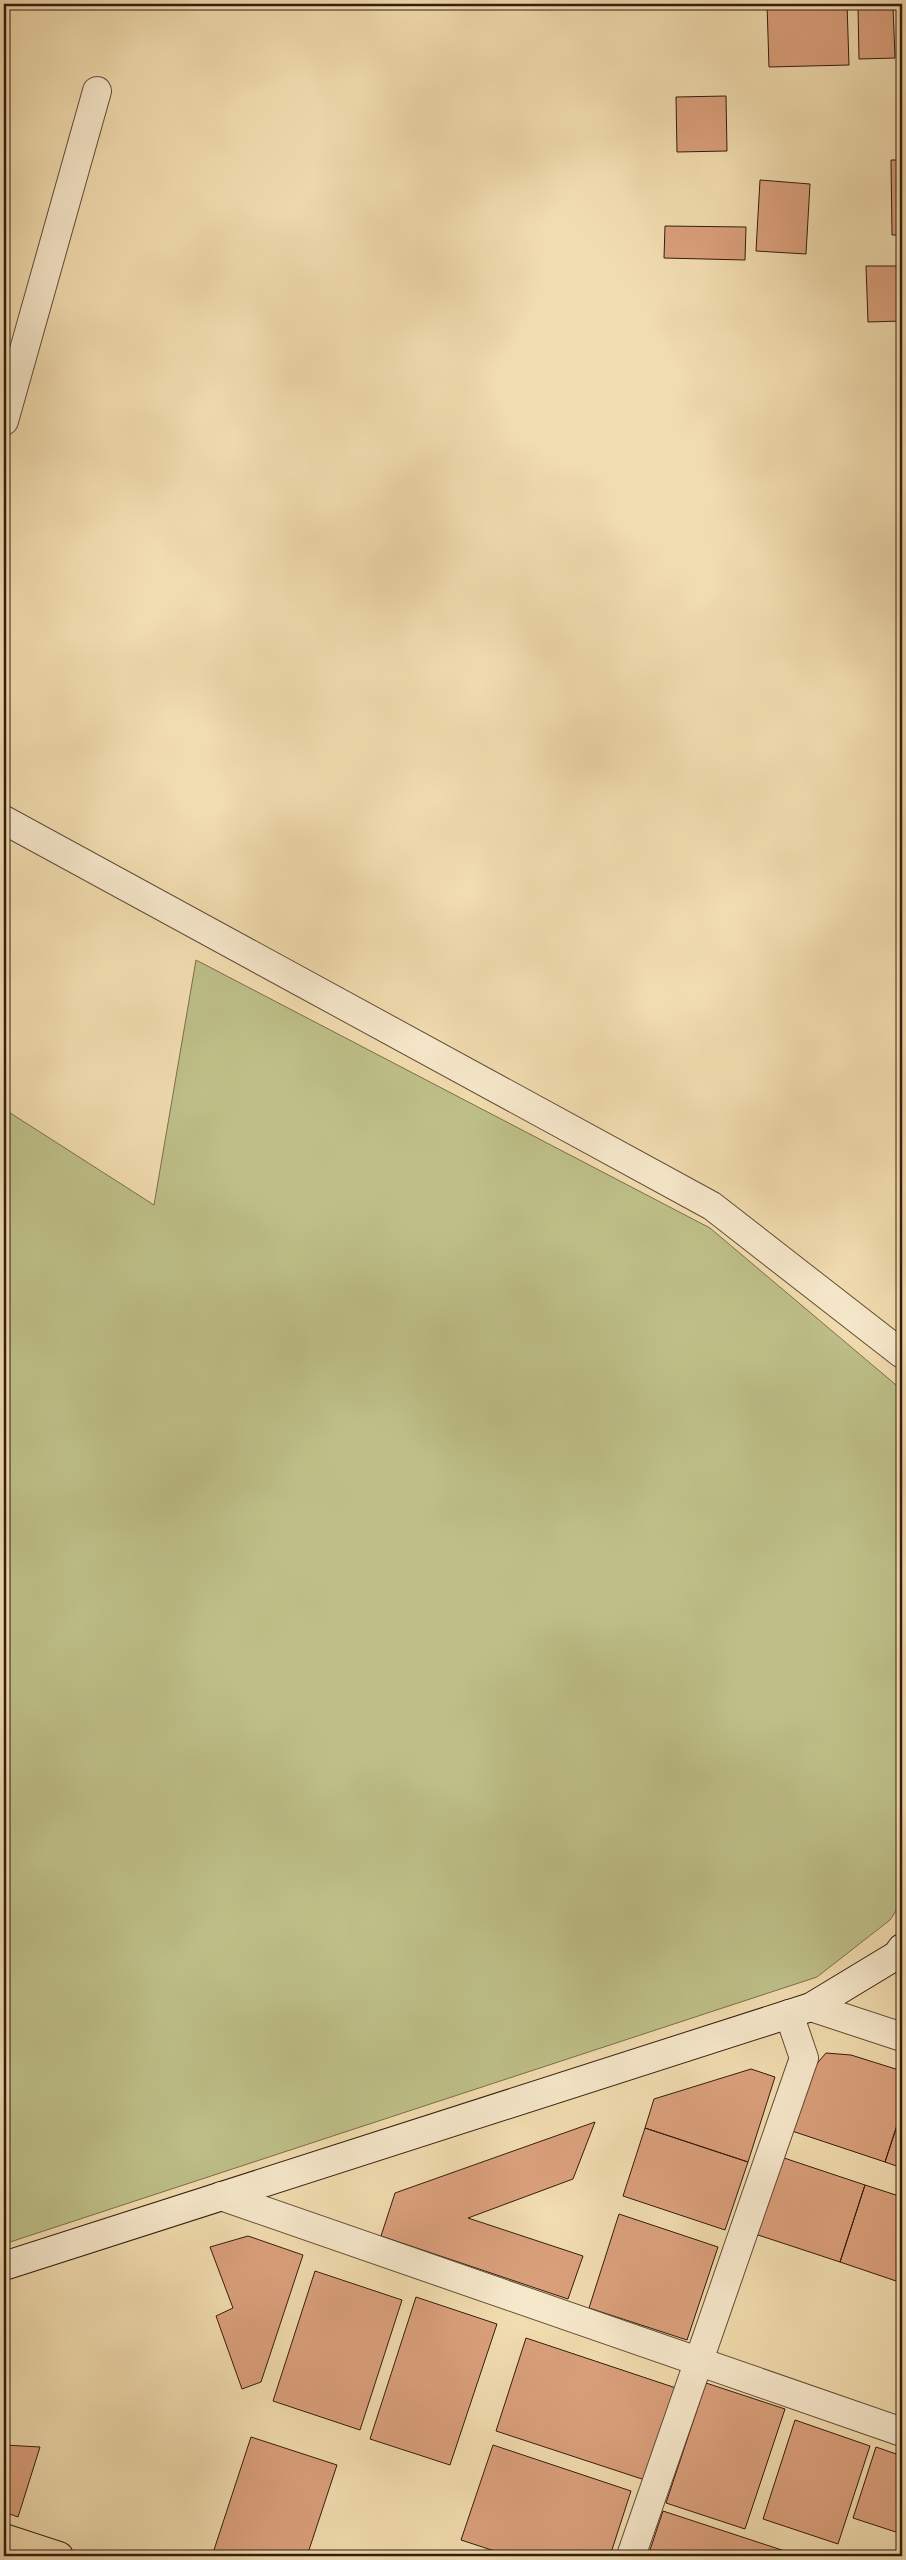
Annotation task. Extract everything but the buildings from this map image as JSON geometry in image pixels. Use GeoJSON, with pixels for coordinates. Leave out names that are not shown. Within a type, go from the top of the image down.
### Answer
{"type":"FeatureCollection","features":[{"type":"Feature","properties":{"kind":"main road"},"geometry":{"type":"LineString","coordinates":[[4,2538],[59,2556]]}},
{"type":"Feature","properties":{"kind":"street"},"geometry":{"type":"LineString","coordinates":[[4,421],[97,91]]}},
{"type":"Feature","properties":{"kind":"street"},"geometry":{"type":"LineString","coordinates":[[4,820],[712,1206],[902,1354]]}},
{"type":"Feature","properties":{"kind":"street"},"geometry":{"type":"LineString","coordinates":[[4,2266],[800,2010],[897,1955],[902,1948]]}},
{"type":"Feature","properties":{"kind":"street"},"geometry":{"type":"LineString","coordinates":[[800,2010],[902,2037]]}},
{"type":"Feature","properties":{"kind":"street"},"geometry":{"type":"LineString","coordinates":[[631,2556],[804,2058],[800,2010]]}},
{"type":"Feature","properties":{"kind":"street"},"geometry":{"type":"LineString","coordinates":[[221,2196],[902,2432]]}},
{"type":"Feature","properties":{"kind":"green space"},"geometry":{"type":"Polygon","coordinates":[[[196,960],[710,1228],[902,1390],[902,1902],[890,1920],[817,1977],[4,2244],[4,1109],[154,1205],[196,960]]]}}]}
